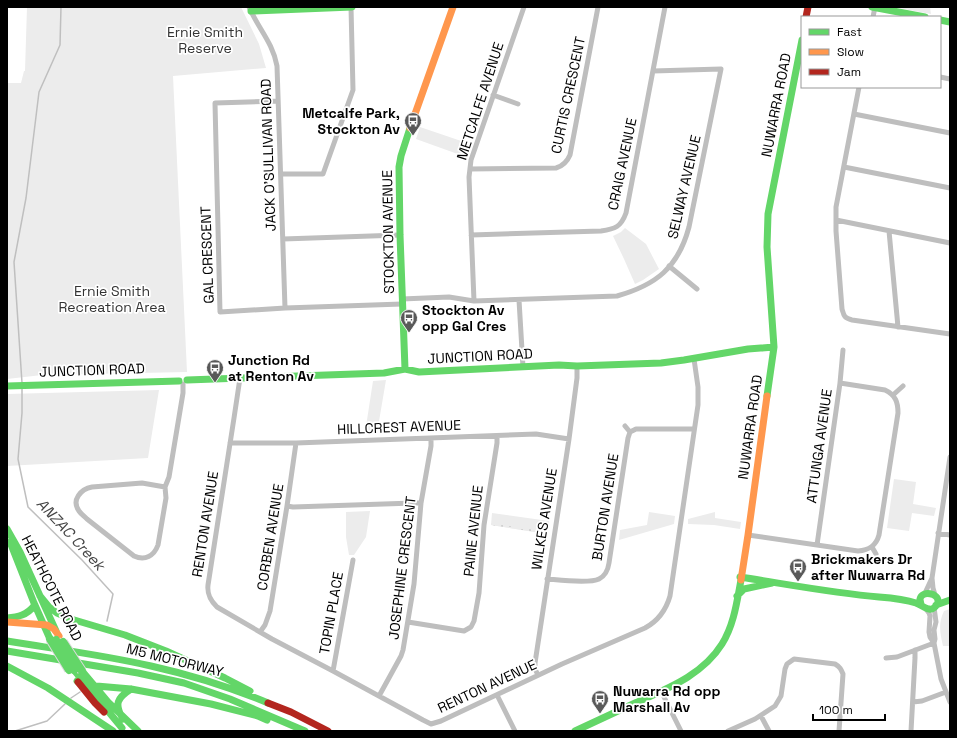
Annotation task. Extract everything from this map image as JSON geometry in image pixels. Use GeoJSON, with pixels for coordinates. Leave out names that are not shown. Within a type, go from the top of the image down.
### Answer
{"type":"FeatureCollection","features":[{"type":"Feature","properties":{"kind":"main road"},"geometry":{"type":"LineString","coordinates":[[250,9],[351,7]]}},
{"type":"Feature","properties":{"kind":"main road","name":"STOCKTON AVENUE"},"geometry":{"type":"LineString","coordinates":[[405,369],[400,235],[399,177],[401,156],[453,7]]}},
{"type":"Feature","properties":{"kind":"main road"},"geometry":{"type":"LineString","coordinates":[[874,7],[920,16]]}},
{"type":"Feature","properties":{"kind":"main road","name":"NUWARRA ROAD"},"geometry":{"type":"LineString","coordinates":[[575,731],[661,691],[695,672],[705,665],[722,644],[729,632],[736,608],[748,535],[774,347],[767,247],[767,222],[801,45]]}},
{"type":"Feature","properties":{"kind":"main road","name":"JUNCTION ROAD"},"geometry":{"type":"LineString","coordinates":[[11,386],[183,382],[240,378],[384,373],[405,369],[419,372],[559,365],[577,366],[671,362],[721,354],[735,350],[774,347]]}},
{"type":"Feature","properties":{"kind":"main road","name":"HEATHCOTE ROAD"},"geometry":{"type":"LineString","coordinates":[[7,529],[20,552],[56,636]]}},
{"type":"Feature","properties":{"kind":"main road","name":"HEATHCOTE ROAD"},"geometry":{"type":"LineString","coordinates":[[7,534],[42,624],[56,636]]}},
{"type":"Feature","properties":{"kind":"main road"},"geometry":{"type":"LineString","coordinates":[[740,577],[895,599],[930,609],[935,601]]}},
{"type":"Feature","properties":{"kind":"main road"},"geometry":{"type":"LineString","coordinates":[[738,596],[744,590],[776,582]]}},
{"type":"Feature","properties":{"kind":"main road"},"geometry":{"type":"LineString","coordinates":[[895,599],[930,593],[935,601]]}},
{"type":"Feature","properties":{"kind":"main road"},"geometry":{"type":"LineString","coordinates":[[924,594],[920,600],[924,607]]}},
{"type":"Feature","properties":{"kind":"main road"},"geometry":{"type":"LineString","coordinates":[[40,596],[49,607],[58,613],[71,619],[126,635],[166,651],[225,678],[314,723]]}},
{"type":"Feature","properties":{"kind":"main road"},"geometry":{"type":"LineString","coordinates":[[935,601],[950,600]]}},
{"type":"Feature","properties":{"kind":"main road"},"geometry":{"type":"LineString","coordinates":[[7,618],[26,614],[34,606]]}},
{"type":"Feature","properties":{"kind":"main road"},"geometry":{"type":"LineString","coordinates":[[79,621],[65,622],[56,636],[75,670],[138,731]]}},
{"type":"Feature","properties":{"kind":"main road"},"geometry":{"type":"LineString","coordinates":[[7,622],[42,624]]}},
{"type":"Feature","properties":{"kind":"main road","name":"M5 MOTORWAY"},"geometry":{"type":"LineString","coordinates":[[7,641],[103,656],[173,671],[217,684],[255,698],[314,723],[328,731]]}},
{"type":"Feature","properties":{"kind":"main road","name":"M5 MOTORWAY"},"geometry":{"type":"LineString","coordinates":[[7,651],[140,673],[183,683],[257,709],[305,731]]}},
{"type":"Feature","properties":{"kind":"main road"},"geometry":{"type":"LineString","coordinates":[[7,666],[53,690],[113,731]]}},
{"type":"Feature","properties":{"kind":"main road"},"geometry":{"type":"LineString","coordinates":[[75,670],[77,681],[95,703],[124,729]]}},
{"type":"Feature","properties":{"kind":"main road"},"geometry":{"type":"LineString","coordinates":[[77,681],[90,685],[130,689],[234,709],[258,716],[294,731]]}},
{"type":"Feature","properties":{"kind":"main road"},"geometry":{"type":"LineString","coordinates":[[90,685],[124,729]]}},
{"type":"Feature","properties":{"kind":"main road"},"geometry":{"type":"LineString","coordinates":[[124,718],[117,708],[118,698],[130,689]]}},
{"type":"Feature","properties":{"kind":"street"},"geometry":{"type":"LineString","coordinates":[[281,174],[323,174],[353,90],[351,7]]}},
{"type":"Feature","properties":{"kind":"street","name":"METCALFE AVENUE"},"geometry":{"type":"LineString","coordinates":[[474,301],[469,177],[471,159],[524,7]]}},
{"type":"Feature","properties":{"kind":"street","name":"CURTIS CRESCENT"},"geometry":{"type":"LineString","coordinates":[[470,169],[556,168],[566,163],[570,155],[598,7]]}},
{"type":"Feature","properties":{"kind":"street","name":"CRAIG AVENUE"},"geometry":{"type":"LineString","coordinates":[[471,235],[601,231],[610,230],[619,225],[626,213],[665,7]]}},
{"type":"Feature","properties":{"kind":"street","name":"JACK O'SULLIVAN ROAD"},"geometry":{"type":"LineString","coordinates":[[250,9],[270,44],[276,58],[277,66],[285,308]]}},
{"type":"Feature","properties":{"kind":"street","name":"SELWAY AVENUE"},"geometry":{"type":"LineString","coordinates":[[402,302],[449,297],[474,301],[617,296],[632,292],[661,276],[682,248],[686,240],[721,69],[653,71]]}},
{"type":"Feature","properties":{"kind":"street"},"geometry":{"type":"LineString","coordinates":[[859,88],[836,207],[842,309],[844,316],[852,320],[950,334]]}},
{"type":"Feature","properties":{"kind":"street"},"geometry":{"type":"LineString","coordinates":[[493,95],[518,104]]}},
{"type":"Feature","properties":{"kind":"street","name":"GAL CRESCENT"},"geometry":{"type":"LineString","coordinates":[[278,102],[215,103],[220,312],[402,302]]}},
{"type":"Feature","properties":{"kind":"street"},"geometry":{"type":"LineString","coordinates":[[854,114],[950,133]]}},
{"type":"Feature","properties":{"kind":"street"},"geometry":{"type":"LineString","coordinates":[[844,167],[950,188]]}},
{"type":"Feature","properties":{"kind":"street"},"geometry":{"type":"LineString","coordinates":[[836,220],[950,243]]}},
{"type":"Feature","properties":{"kind":"street"},"geometry":{"type":"LineString","coordinates":[[889,231],[898,327]]}},
{"type":"Feature","properties":{"kind":"street"},"geometry":{"type":"LineString","coordinates":[[283,239],[400,235]]}},
{"type":"Feature","properties":{"kind":"street"},"geometry":{"type":"LineString","coordinates":[[669,266],[697,288]]}},
{"type":"Feature","properties":{"kind":"street"},"geometry":{"type":"LineString","coordinates":[[519,300],[523,367]]}},
{"type":"Feature","properties":{"kind":"street","name":"ATTUNGA AVENUE"},"geometry":{"type":"LineString","coordinates":[[817,545],[840,383],[843,350]]}},
{"type":"Feature","properties":{"kind":"street","name":"RENTON AVENUE"},"geometry":{"type":"LineString","coordinates":[[240,378],[208,585],[208,591],[212,602],[217,607],[300,655],[333,671],[431,724],[441,721],[538,675],[645,628],[655,621],[665,609],[670,596],[698,398],[694,359]]}},
{"type":"Feature","properties":{"kind":"street","name":"WILKES AVENUE"},"geometry":{"type":"LineString","coordinates":[[538,675],[535,669],[535,663],[569,438],[577,378],[577,366]]}},
{"type":"Feature","properties":{"kind":"street"},"geometry":{"type":"LineString","coordinates":[[165,487],[137,483],[87,488],[82,490],[77,498],[77,508],[87,519],[138,558],[147,558],[155,552],[158,545],[166,498],[165,487],[169,477],[183,393],[183,382]]}},
{"type":"Feature","properties":{"kind":"street"},"geometry":{"type":"LineString","coordinates":[[748,535],[858,551],[872,547],[878,540],[898,413],[897,403],[893,395],[888,391],[840,383]]}},
{"type":"Feature","properties":{"kind":"street"},"geometry":{"type":"LineString","coordinates":[[893,395],[903,386]]}},
{"type":"Feature","properties":{"kind":"street"},"geometry":{"type":"LineString","coordinates":[[625,426],[630,432],[636,430],[694,429]]}},
{"type":"Feature","properties":{"kind":"street","name":"BURTON AVENUE"},"geometry":{"type":"LineString","coordinates":[[547,578],[571,581],[593,581],[600,579],[606,572],[609,564],[630,432]]}},
{"type":"Feature","properties":{"kind":"street","name":"HILLCREST AVENUE"},"geometry":{"type":"LineString","coordinates":[[230,443],[296,443],[536,434],[569,438]]}},
{"type":"Feature","properties":{"kind":"street","name":"PAINE AVENUE"},"geometry":{"type":"LineString","coordinates":[[408,622],[471,631],[479,594],[484,525],[497,436]]}},
{"type":"Feature","properties":{"kind":"street","name":"JOSEPHINE CRESCENT"},"geometry":{"type":"LineString","coordinates":[[379,696],[403,650],[414,584],[422,503],[431,438]]}},
{"type":"Feature","properties":{"kind":"street","name":"CORBEN AVENUE"},"geometry":{"type":"LineString","coordinates":[[260,632],[265,625],[270,611],[296,443]]}},
{"type":"Feature","properties":{"kind":"street"},"geometry":{"type":"LineString","coordinates":[[934,643],[934,630],[936,622],[932,578],[950,457]]}},
{"type":"Feature","properties":{"kind":"street"},"geometry":{"type":"LineString","coordinates":[[287,506],[422,503]]}},
{"type":"Feature","properties":{"kind":"street"},"geometry":{"type":"LineString","coordinates":[[938,533],[950,535]]}},
{"type":"Feature","properties":{"kind":"street"},"geometry":{"type":"LineString","coordinates":[[872,547],[876,554]]}},
{"type":"Feature","properties":{"kind":"street","name":"TOPIN PLACE"},"geometry":{"type":"LineString","coordinates":[[333,671],[353,560]]}},
{"type":"Feature","properties":{"kind":"street"},"geometry":{"type":"LineString","coordinates":[[924,594],[932,578]]}},
{"type":"Feature","properties":{"kind":"street"},"geometry":{"type":"LineString","coordinates":[[924,607],[930,616],[930,635],[934,643],[941,679],[950,702]]}},
{"type":"Feature","properties":{"kind":"street"},"geometry":{"type":"LineString","coordinates":[[886,658],[897,657],[934,643]]}},
{"type":"Feature","properties":{"kind":"street"},"geometry":{"type":"LineString","coordinates":[[911,731],[915,650]]}},
{"type":"Feature","properties":{"kind":"street"},"geometry":{"type":"LineString","coordinates":[[728,731],[761,716],[775,706],[781,696],[787,664],[794,659],[835,664],[842,670],[839,731]]}},
{"type":"Feature","properties":{"kind":"street"},"geometry":{"type":"LineString","coordinates":[[661,691],[681,731]]}},
{"type":"Feature","properties":{"kind":"street"},"geometry":{"type":"LineString","coordinates":[[913,702],[922,701],[946,692]]}},
{"type":"Feature","properties":{"kind":"street"},"geometry":{"type":"LineString","coordinates":[[497,695],[515,731]]}},
{"type":"Feature","properties":{"kind":"street"},"geometry":{"type":"LineString","coordinates":[[761,716],[769,731]]}},
{"type":"Feature","properties":{"kind":"green space"},"geometry":{"type":"Polygon","coordinates":[[[27,7],[241,7],[259,44],[266,68],[173,76],[187,372],[42,375],[7,379],[7,83],[21,83],[25,71],[27,7]]]}},
{"type":"Feature","properties":{"kind":"green space"},"geometry":{"type":"Polygon","coordinates":[[[893,7],[930,7],[931,14],[893,7]]]}},
{"type":"Feature","properties":{"kind":"green space"},"geometry":{"type":"Polygon","coordinates":[[[420,127],[470,144],[466,157],[416,139],[420,127]]]}},
{"type":"Feature","properties":{"kind":"green space"},"geometry":{"type":"Polygon","coordinates":[[[625,228],[646,244],[659,269],[635,284],[613,236],[625,228]]]}},
{"type":"Feature","properties":{"kind":"green space"},"geometry":{"type":"Polygon","coordinates":[[[386,380],[377,433],[365,433],[373,381],[386,380]]]}},
{"type":"Feature","properties":{"kind":"green space"},"geometry":{"type":"Polygon","coordinates":[[[159,390],[148,458],[7,466],[7,394],[159,390]]]}},
{"type":"Feature","properties":{"kind":"green space"},"geometry":{"type":"Polygon","coordinates":[[[894,479],[916,482],[913,504],[936,508],[934,516],[912,513],[909,531],[887,528],[894,479]]]}},
{"type":"Feature","properties":{"kind":"green space"},"geometry":{"type":"Polygon","coordinates":[[[370,511],[366,537],[354,555],[349,555],[346,537],[346,512],[370,511]]]}},
{"type":"Feature","properties":{"kind":"green space"},"geometry":{"type":"Polygon","coordinates":[[[649,512],[675,516],[674,524],[619,540],[620,530],[647,525],[649,512]]]}},
{"type":"Feature","properties":{"kind":"green space"},"geometry":{"type":"Polygon","coordinates":[[[715,512],[715,518],[741,522],[740,529],[714,525],[688,524],[688,519],[715,512]]]}},
{"type":"Feature","properties":{"kind":"green space"},"geometry":{"type":"Polygon","coordinates":[[[492,513],[549,521],[547,534],[491,525],[492,513]]]}},
{"type":"Feature","properties":{"kind":"green space"},"geometry":{"type":"Polygon","coordinates":[[[491,523],[542,531],[548,528],[547,534],[491,525],[491,523]]]}},
{"type":"Feature","properties":{"kind":"green space"},"geometry":{"type":"Polygon","coordinates":[[[950,609],[950,646],[943,646],[940,624],[944,611],[950,609]]]}},
{"type":"Feature","properties":{"kind":"waterway","name":"ANZAC Creek"},"geometry":{"type":"LineString","coordinates":[[22,383],[14,262],[26,198],[39,92],[60,45],[61,7]]}},
{"type":"Feature","properties":{"kind":"waterway","name":"ANZAC Creek"},"geometry":{"type":"LineString","coordinates":[[22,387],[22,413],[18,459],[28,507],[82,560],[113,594],[107,621]]}},
{"type":"Feature","properties":{"kind":"waterway","name":"ANZAC Creek"},"geometry":{"type":"LineString","coordinates":[[71,698],[80,692]]}},
{"type":"Feature","properties":{"kind":"waterway","name":"ANZAC Creek"},"geometry":{"type":"LineString","coordinates":[[15,731],[47,721],[65,704]]}},
{"type":"Feature","properties":{"kind":"traffic: fast"},"geometry":{"type":"LineString","coordinates":[[251,11],[352,7]]}},
{"type":"Feature","properties":{"kind":"traffic: fast"},"geometry":{"type":"LineString","coordinates":[[872,7],[920,16]]}},
{"type":"Feature","properties":{"kind":"traffic: fast"},"geometry":{"type":"LineString","coordinates":[[941,20],[950,22]]}},
{"type":"Feature","properties":{"kind":"traffic: fast"},"geometry":{"type":"LineString","coordinates":[[767,396],[774,347],[767,247],[768,214],[801,45]]}},
{"type":"Feature","properties":{"kind":"traffic: fast"},"geometry":{"type":"LineString","coordinates":[[405,369],[399,167],[410,128]]}},
{"type":"Feature","properties":{"kind":"traffic: fast"},"geometry":{"type":"LineString","coordinates":[[187,380],[384,373],[405,369],[419,372],[559,365],[577,366],[661,363],[748,349],[774,347]]}},
{"type":"Feature","properties":{"kind":"traffic: fast"},"geometry":{"type":"LineString","coordinates":[[7,386],[179,381]]}},
{"type":"Feature","properties":{"kind":"traffic: fast"},"geometry":{"type":"LineString","coordinates":[[7,529],[20,552],[56,631]]}},
{"type":"Feature","properties":{"kind":"traffic: fast"},"geometry":{"type":"LineString","coordinates":[[10,542],[50,639]]}},
{"type":"Feature","properties":{"kind":"traffic: fast"},"geometry":{"type":"LineString","coordinates":[[740,577],[827,591],[893,598],[918,604],[929,609],[936,606],[938,599],[936,596],[924,594],[920,599],[921,605]]}},
{"type":"Feature","properties":{"kind":"traffic: fast"},"geometry":{"type":"LineString","coordinates":[[575,731],[670,687],[694,673],[704,665],[714,655],[726,637],[734,613],[741,580]]}},
{"type":"Feature","properties":{"kind":"traffic: fast"},"geometry":{"type":"LineString","coordinates":[[737,596],[744,589],[772,583]]}},
{"type":"Feature","properties":{"kind":"traffic: fast"},"geometry":{"type":"LineString","coordinates":[[40,596],[49,607],[57,613],[71,619],[125,635],[166,651],[250,691]]}},
{"type":"Feature","properties":{"kind":"traffic: fast"},"geometry":{"type":"LineString","coordinates":[[936,605],[950,600]]}},
{"type":"Feature","properties":{"kind":"traffic: fast"},"geometry":{"type":"LineString","coordinates":[[7,618],[22,615],[34,606]]}},
{"type":"Feature","properties":{"kind":"traffic: fast"},"geometry":{"type":"LineString","coordinates":[[50,639],[69,670]]}},
{"type":"Feature","properties":{"kind":"traffic: fast"},"geometry":{"type":"LineString","coordinates":[[56,640],[74,670]]}},
{"type":"Feature","properties":{"kind":"traffic: fast"},"geometry":{"type":"LineString","coordinates":[[7,641],[133,662],[196,677],[268,703]]}},
{"type":"Feature","properties":{"kind":"traffic: fast"},"geometry":{"type":"LineString","coordinates":[[63,642],[82,671]]}},
{"type":"Feature","properties":{"kind":"traffic: fast"},"geometry":{"type":"LineString","coordinates":[[7,651],[138,673],[184,683],[230,699],[305,731]]}},
{"type":"Feature","properties":{"kind":"traffic: fast"},"geometry":{"type":"LineString","coordinates":[[7,666],[48,688],[113,731]]}},
{"type":"Feature","properties":{"kind":"traffic: fast"},"geometry":{"type":"LineString","coordinates":[[74,670],[122,728]]}},
{"type":"Feature","properties":{"kind":"traffic: fast"},"geometry":{"type":"LineString","coordinates":[[82,671],[108,702],[138,731]]}},
{"type":"Feature","properties":{"kind":"traffic: fast"},"geometry":{"type":"LineString","coordinates":[[77,681],[85,685],[131,689],[211,704],[258,716],[267,720]]}},
{"type":"Feature","properties":{"kind":"traffic: fast"},"geometry":{"type":"LineString","coordinates":[[123,719],[118,709],[118,702],[120,698],[131,689]]}},
{"type":"Feature","properties":{"kind":"traffic: slow"},"geometry":{"type":"LineString","coordinates":[[410,128],[453,7]]}},
{"type":"Feature","properties":{"kind":"traffic: slow"},"geometry":{"type":"LineString","coordinates":[[741,580],[767,396]]}},
{"type":"Feature","properties":{"kind":"traffic: slow"},"geometry":{"type":"LineString","coordinates":[[7,622],[47,625],[54,629],[59,636]]}},
{"type":"Feature","properties":{"kind":"traffic: jam"},"geometry":{"type":"LineString","coordinates":[[806,16],[808,7]]}},
{"type":"Feature","properties":{"kind":"traffic: jam"},"geometry":{"type":"LineString","coordinates":[[78,682],[104,712]]}},
{"type":"Feature","properties":{"kind":"traffic: jam"},"geometry":{"type":"LineString","coordinates":[[268,703],[291,712],[328,731]]}},
{"type":"Feature","properties":{"kind":"place","name":"Metcalfe Park, Stockton Av"},"geometry":{"type":"Point","coordinates":[413,136]}},
{"type":"Feature","properties":{"kind":"place","name":"Stockton Av opp Gal Cres"},"geometry":{"type":"Point","coordinates":[409,333]}},
{"type":"Feature","properties":{"kind":"place","name":"Junction Rd at Renton Av"},"geometry":{"type":"Point","coordinates":[215,383]}},
{"type":"Feature","properties":{"kind":"place","name":"Brickmakers Dr after Nuwarra Rd"},"geometry":{"type":"Point","coordinates":[798,582]}},
{"type":"Feature","properties":{"kind":"place","name":"Nuwarra Rd opp Marshall Av"},"geometry":{"type":"Point","coordinates":[600,714]}},
{"type":"Feature","properties":{"kind":"park label","name":"Ernie Smith Reserve"},"geometry":{"type":"Point","coordinates":[205,40]}},
{"type":"Feature","properties":{"kind":"park label","name":"Ernie Smith Recreation Area"},"geometry":{"type":"Point","coordinates":[112,300]}}]}
